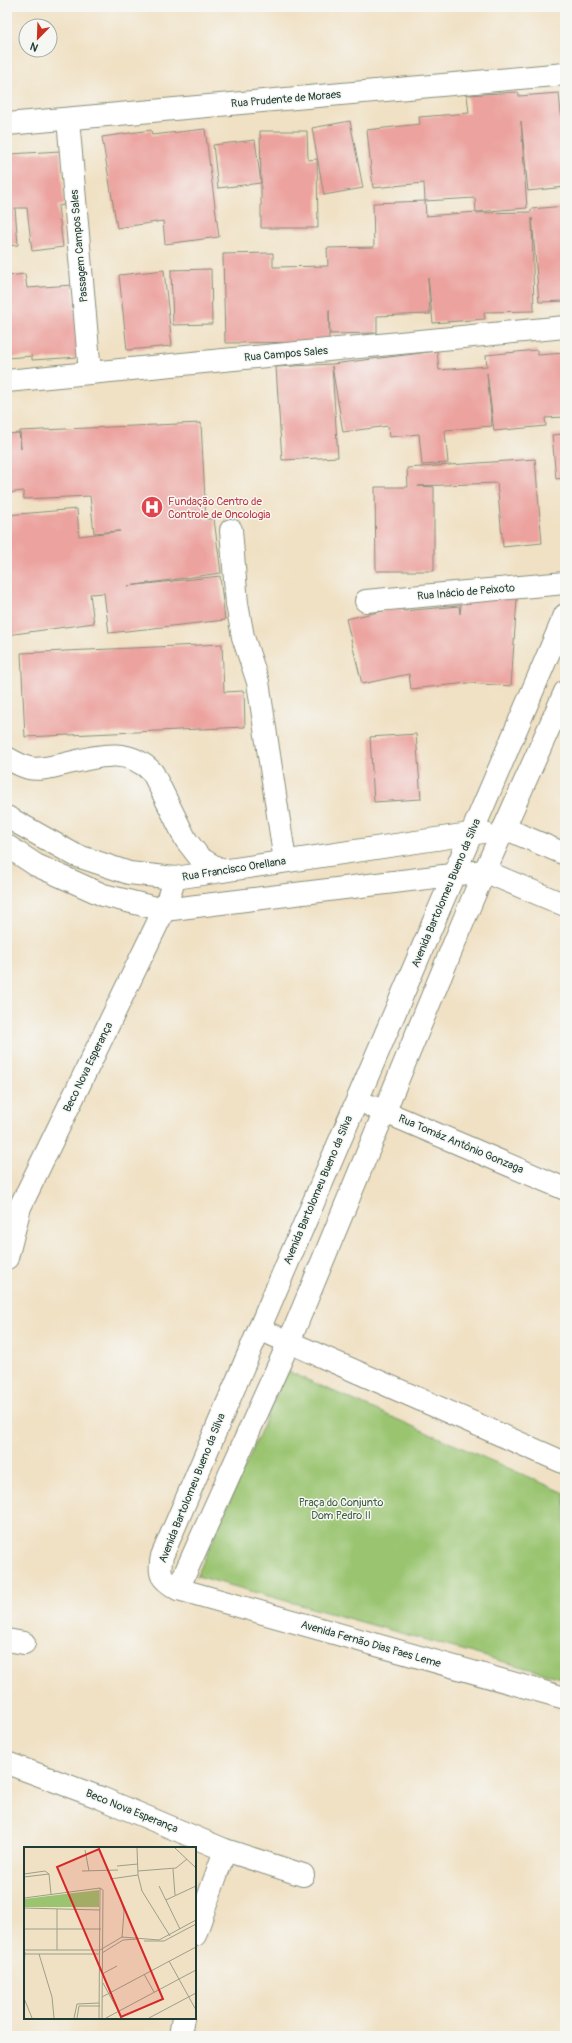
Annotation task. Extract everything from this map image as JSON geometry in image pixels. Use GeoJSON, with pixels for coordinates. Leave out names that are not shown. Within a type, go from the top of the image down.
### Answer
{"type":"FeatureCollection","features":[{"type":"Feature","properties":{"kind":"street","name":"Rua Prudente de Moraes"},"geometry":{"type":"LineString","coordinates":[[7,124],[565,74]]}},
{"type":"Feature","properties":{"kind":"street","name":"Passagem Campos Sales"},"geometry":{"type":"LineString","coordinates":[[68,119],[90,373]]}},
{"type":"Feature","properties":{"kind":"street","name":"Rua Campos Sales"},"geometry":{"type":"LineString","coordinates":[[7,381],[565,327]]}},
{"type":"Feature","properties":{"kind":"street"},"geometry":{"type":"LineString","coordinates":[[231,530],[237,604],[243,637],[258,682],[285,861]]}},
{"type":"Feature","properties":{"kind":"street","name":"Rua Inácio de Peixoto"},"geometry":{"type":"LineString","coordinates":[[366,601],[565,583]]}},
{"type":"Feature","properties":{"kind":"street","name":"Avenida Bartolomeu Bueno da Silva"},"geometry":{"type":"LineString","coordinates":[[178,1589],[166,1582],[162,1577],[159,1568],[162,1556],[565,615]]}},
{"type":"Feature","properties":{"kind":"street"},"geometry":{"type":"LineString","coordinates":[[178,1589],[289,1342],[484,871],[562,706]]}},
{"type":"Feature","properties":{"kind":"street"},"geometry":{"type":"LineString","coordinates":[[7,758],[30,768],[43,769],[110,755],[122,754],[135,758],[146,764],[153,773],[186,840],[200,858],[222,871]]}},
{"type":"Feature","properties":{"kind":"street","name":"Rua Francisco Orellana"},"geometry":{"type":"LineString","coordinates":[[7,817],[75,855],[129,873],[175,878],[504,828]]}},
{"type":"Feature","properties":{"kind":"street"},"geometry":{"type":"LineString","coordinates":[[504,828],[565,854]]}},
{"type":"Feature","properties":{"kind":"street"},"geometry":{"type":"LineString","coordinates":[[7,846],[36,865],[103,895],[164,910],[484,871],[565,905]]}},
{"type":"Feature","properties":{"kind":"street","name":"Beco Nova Esperança"},"geometry":{"type":"LineString","coordinates":[[7,1258],[20,1207],[164,910],[175,878]]}},
{"type":"Feature","properties":{"kind":"street","name":"Rua Tomáz Antônio Gonzaga"},"geometry":{"type":"LineString","coordinates":[[357,1100],[565,1189]]}},
{"type":"Feature","properties":{"kind":"street"},"geometry":{"type":"LineString","coordinates":[[259,1328],[565,1463]]}},
{"type":"Feature","properties":{"kind":"street","name":"Avenida Fernão Dias Paes Leme"},"geometry":{"type":"LineString","coordinates":[[178,1589],[565,1698]]}},
{"type":"Feature","properties":{"kind":"street","name":"Beco Nova Esperança"},"geometry":{"type":"LineString","coordinates":[[7,1763],[101,1798],[225,1850],[304,1875]]}},
{"type":"Feature","properties":{"kind":"street"},"geometry":{"type":"LineString","coordinates":[[196,1932],[225,1850]]}},
{"type":"Feature","properties":{"kind":"street"},"geometry":{"type":"LineString","coordinates":[[180,2036],[183,2019]]}},
{"type":"Feature","properties":{"kind":"green space","name":"Praça do Conjunto Dom Pedro II"},"geometry":{"type":"Polygon","coordinates":[[[287,1371],[565,1493],[565,1679],[197,1576],[287,1371]]]}},
{"type":"Feature","properties":{"kind":"building"},"geometry":{"type":"Polygon","coordinates":[[[518,92],[519,96],[559,93],[565,154],[565,187],[528,191],[521,121],[527,208],[476,212],[475,198],[425,201],[424,183],[373,188],[367,130],[420,124],[419,117],[469,113],[467,95],[518,92]]]}},
{"type":"Feature","properties":{"kind":"building"},"geometry":{"type":"Polygon","coordinates":[[[350,121],[363,188],[324,195],[312,128],[350,121]]]}},
{"type":"Feature","properties":{"kind":"building"},"geometry":{"type":"Polygon","coordinates":[[[205,129],[219,237],[165,244],[163,221],[117,228],[102,137],[151,130],[152,135],[205,129]]]}},
{"type":"Feature","properties":{"kind":"building"},"geometry":{"type":"Polygon","coordinates":[[[260,131],[307,131],[308,160],[317,159],[318,228],[261,228],[260,131]]]}},
{"type":"Feature","properties":{"kind":"building"},"geometry":{"type":"Polygon","coordinates":[[[255,140],[261,183],[218,188],[213,145],[255,140]]]}},
{"type":"Feature","properties":{"kind":"building"},"geometry":{"type":"Polygon","coordinates":[[[7,149],[10,149],[10,154],[60,151],[64,205],[58,206],[63,247],[32,251],[27,208],[15,208],[18,245],[7,246],[7,149]]]}},
{"type":"Feature","properties":{"kind":"building"},"geometry":{"type":"Polygon","coordinates":[[[425,201],[426,216],[476,212],[531,212],[531,209],[565,206],[565,301],[539,302],[532,218],[534,311],[484,312],[485,319],[433,323],[428,278],[430,314],[377,316],[377,333],[330,334],[329,310],[329,342],[225,343],[223,254],[273,253],[273,267],[328,266],[327,248],[374,247],[373,203],[425,201]]]}},
{"type":"Feature","properties":{"kind":"building"},"geometry":{"type":"Polygon","coordinates":[[[211,269],[212,324],[173,325],[171,270],[211,269]]]}},
{"type":"Feature","properties":{"kind":"building"},"geometry":{"type":"Polygon","coordinates":[[[164,270],[172,346],[127,350],[119,275],[164,270]]]}},
{"type":"Feature","properties":{"kind":"building"},"geometry":{"type":"Polygon","coordinates":[[[25,274],[27,288],[73,285],[79,357],[32,360],[32,356],[7,358],[7,276],[25,274]]]}},
{"type":"Feature","properties":{"kind":"building"},"geometry":{"type":"Polygon","coordinates":[[[537,350],[538,355],[565,353],[565,417],[545,418],[546,426],[494,431],[487,373],[492,426],[446,430],[448,463],[422,465],[419,434],[389,437],[388,426],[343,432],[332,366],[338,457],[282,460],[276,367],[332,364],[437,351],[439,370],[487,366],[486,355],[537,350]]]}},
{"type":"Feature","properties":{"kind":"building"},"geometry":{"type":"Polygon","coordinates":[[[201,423],[206,519],[214,519],[221,573],[128,586],[220,576],[225,620],[109,633],[104,593],[90,594],[94,623],[7,635],[7,515],[77,509],[79,536],[120,531],[94,533],[90,496],[24,499],[23,491],[7,493],[7,434],[19,433],[21,449],[20,431],[201,423]]]}},
{"type":"Feature","properties":{"kind":"building"},"geometry":{"type":"Polygon","coordinates":[[[565,434],[565,478],[556,479],[552,435],[565,434]]]}},
{"type":"Feature","properties":{"kind":"building"},"geometry":{"type":"Polygon","coordinates":[[[535,459],[542,543],[503,547],[497,483],[418,486],[434,487],[434,571],[376,571],[375,487],[408,487],[407,468],[535,459]]]}},
{"type":"Feature","properties":{"kind":"building"},"geometry":{"type":"Polygon","coordinates":[[[462,594],[517,599],[511,686],[468,683],[411,689],[409,674],[362,684],[346,619],[401,607],[403,611],[459,606],[460,614],[462,594]]]}},
{"type":"Feature","properties":{"kind":"building"},"geometry":{"type":"Polygon","coordinates":[[[222,644],[224,692],[244,691],[245,727],[25,737],[21,653],[222,644]]]}},
{"type":"Feature","properties":{"kind":"building"},"geometry":{"type":"Polygon","coordinates":[[[416,734],[421,799],[374,802],[370,737],[416,734]]]}},
{"type":"Feature","properties":{"kind":"place","name":"Fundação Centro de Controle de Oncologia"},"geometry":{"type":"Point","coordinates":[152,507]}}]}
